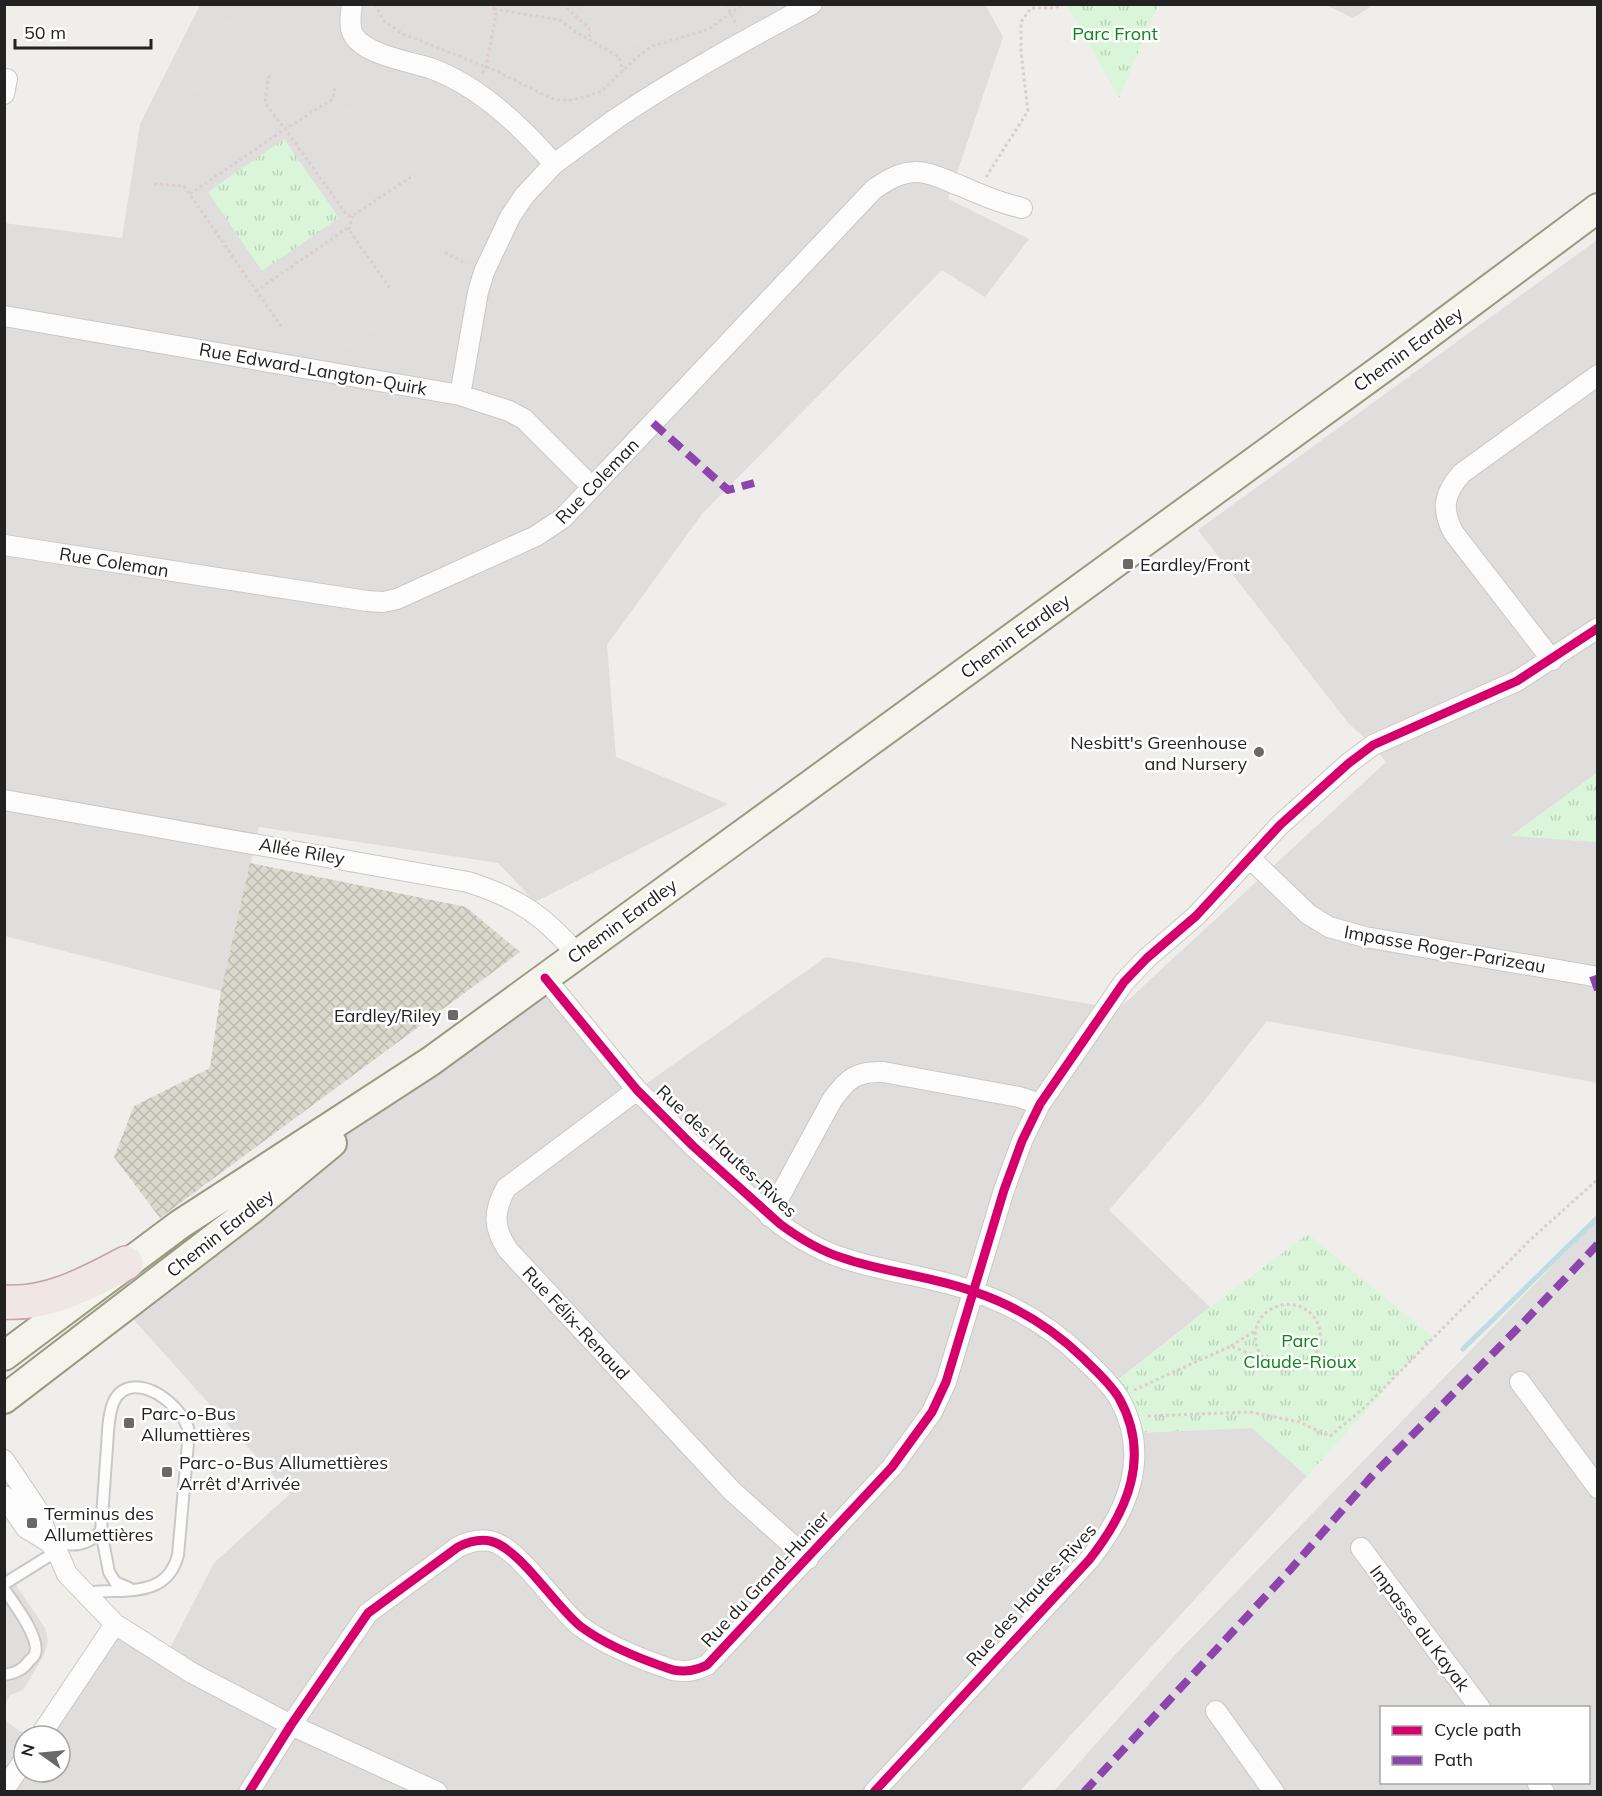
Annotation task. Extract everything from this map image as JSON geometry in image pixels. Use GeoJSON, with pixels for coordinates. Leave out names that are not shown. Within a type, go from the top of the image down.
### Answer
{"type":"FeatureCollection","features":[{"type":"Feature","properties":{"kind":"highway"},"geometry":{"type":"LineString","coordinates":[[4,1302],[25,1302],[51,1297],[85,1285],[126,1263]]}},
{"type":"Feature","properties":{"kind":"main road","name":"Chemin Eardley"},"geometry":{"type":"LineString","coordinates":[[4,1356],[179,1225],[431,1061],[1398,357],[1598,208]]}},
{"type":"Feature","properties":{"kind":"main road","name":"Chemin Eardley"},"geometry":{"type":"LineString","coordinates":[[4,1399],[252,1209],[431,1061]]}},
{"type":"Feature","properties":{"kind":"street"},"geometry":{"type":"LineString","coordinates":[[352,4],[350,26],[354,36],[364,46],[431,69],[471,90],[533,140],[554,164]]}},
{"type":"Feature","properties":{"kind":"street"},"geometry":{"type":"LineString","coordinates":[[460,394],[478,292],[484,272],[510,217],[524,196],[554,164],[617,118],[745,41],[812,4]]}},
{"type":"Feature","properties":{"kind":"street","name":"Rue Coleman"},"geometry":{"type":"LineString","coordinates":[[4,545],[367,601],[382,602],[397,599],[536,536],[563,518],[874,189],[886,180],[916,172],[934,175],[1003,204],[1022,208]]}},
{"type":"Feature","properties":{"kind":"street","name":"Rue Edward-Langton-Quirk"},"geometry":{"type":"LineString","coordinates":[[4,316],[460,394],[509,411],[524,419],[592,487]]}},
{"type":"Feature","properties":{"kind":"street"},"geometry":{"type":"LineString","coordinates":[[1552,660],[1453,532],[1446,518],[1445,504],[1448,493],[1462,473],[1598,375]]}},
{"type":"Feature","properties":{"kind":"street","name":"Rue du Grand-Hunier"},"geometry":{"type":"LineString","coordinates":[[249,1791],[368,1613],[468,1542],[490,1541],[512,1553],[578,1625],[596,1637],[659,1665],[684,1672],[697,1670],[707,1665],[892,1467],[932,1412],[946,1382],[1022,1141],[1040,1104],[1124,982],[1147,958],[1196,916],[1280,825],[1349,763],[1373,745],[1517,681],[1598,628]]}},
{"type":"Feature","properties":{"kind":"street","name":"Allée Riley"},"geometry":{"type":"LineString","coordinates":[[4,800],[447,876],[510,897],[531,909],[550,924],[577,954]]}},
{"type":"Feature","properties":{"kind":"street","name":"Impasse Roger-Parizeau"},"geometry":{"type":"LineString","coordinates":[[1251,859],[1308,914],[1329,927],[1365,937],[1593,976]]}},
{"type":"Feature","properties":{"kind":"street","name":"Rue des Hautes-Rives"},"geometry":{"type":"LineString","coordinates":[[546,978],[637,1090],[693,1146],[770,1216],[795,1235],[844,1259],[974,1291],[1039,1322],[1065,1341],[1094,1368],[1118,1397],[1128,1417],[1134,1433],[1135,1459],[1132,1481],[1126,1499],[1104,1541],[874,1791]]}},
{"type":"Feature","properties":{"kind":"street"},"geometry":{"type":"LineString","coordinates":[[770,1216],[832,1100],[842,1085],[854,1076],[867,1072],[883,1072],[1019,1097],[1040,1104]]}},
{"type":"Feature","properties":{"kind":"street","name":"Rue Félix-Renaud"},"geometry":{"type":"LineString","coordinates":[[637,1090],[506,1188],[497,1211],[496,1225],[500,1239],[732,1491],[808,1559]]}},
{"type":"Feature","properties":{"kind":"street"},"geometry":{"type":"LineString","coordinates":[[1520,1382],[1598,1488]]}},
{"type":"Feature","properties":{"kind":"street"},"geometry":{"type":"LineString","coordinates":[[4,1460],[39,1512],[53,1547],[68,1574],[115,1624],[192,1673],[291,1725],[437,1791]]}},
{"type":"Feature","properties":{"kind":"street"},"geometry":{"type":"LineString","coordinates":[[4,1496],[26,1528],[53,1547]]}},
{"type":"Feature","properties":{"kind":"street","name":"Impasse du Kayak"},"geometry":{"type":"LineString","coordinates":[[1361,1548],[1479,1706]]}},
{"type":"Feature","properties":{"kind":"street"},"geometry":{"type":"LineString","coordinates":[[48,1724],[115,1624]]}},
{"type":"Feature","properties":{"kind":"street"},"geometry":{"type":"LineString","coordinates":[[1216,1712],[1274,1791]]}},
{"type":"Feature","properties":{"kind":"lane"},"geometry":{"type":"LineString","coordinates":[[86,1593],[103,1590],[132,1590],[142,1590],[161,1582],[174,1568],[178,1555],[189,1432],[187,1423],[182,1415],[160,1395],[147,1388],[134,1386],[126,1388],[113,1402],[109,1422],[101,1531],[109,1572],[115,1582],[132,1590]]}},
{"type":"Feature","properties":{"kind":"lane"},"geometry":{"type":"LineString","coordinates":[[4,1584],[53,1547],[81,1545],[93,1540],[101,1531]]}},
{"type":"Feature","properties":{"kind":"lane"},"geometry":{"type":"LineString","coordinates":[[4,1589],[30,1630],[35,1643],[35,1653],[26,1666],[15,1673],[4,1675]]}},
{"type":"Feature","properties":{"kind":"path"},"geometry":{"type":"LineString","coordinates":[[375,4],[384,21],[403,34],[486,67],[555,100],[573,100],[602,91],[637,57],[653,46],[709,29],[742,4]]}},
{"type":"Feature","properties":{"kind":"path"},"geometry":{"type":"LineString","coordinates":[[471,90],[486,67],[496,14],[492,4]]}},
{"type":"Feature","properties":{"kind":"path"},"geometry":{"type":"LineString","coordinates":[[562,4],[589,28],[590,41]]}},
{"type":"Feature","properties":{"kind":"path"},"geometry":{"type":"LineString","coordinates":[[976,193],[1028,111],[1020,52],[1021,22],[1031,8],[1055,8],[1063,4]]}},
{"type":"Feature","properties":{"kind":"path"},"geometry":{"type":"LineString","coordinates":[[494,9],[560,20],[590,41],[619,57],[623,72]]}},
{"type":"Feature","properties":{"kind":"path"},"geometry":{"type":"LineString","coordinates":[[269,75],[265,103],[347,215],[352,216]]}},
{"type":"Feature","properties":{"kind":"path"},"geometry":{"type":"LineString","coordinates":[[190,194],[333,99],[335,87]]}},
{"type":"Feature","properties":{"kind":"path"},"geometry":{"type":"LineString","coordinates":[[391,290],[349,230],[352,216],[414,175]]}},
{"type":"Feature","properties":{"kind":"path"},"geometry":{"type":"LineString","coordinates":[[154,184],[184,186],[282,328]]}},
{"type":"Feature","properties":{"kind":"path"},"geometry":{"type":"LineString","coordinates":[[256,291],[345,230],[349,230]]}},
{"type":"Feature","properties":{"kind":"path"},"geometry":{"type":"LineString","coordinates":[[444,252],[484,272]]}},
{"type":"Feature","properties":{"kind":"path"},"geometry":{"type":"LineString","coordinates":[[1128,1417],[1250,1412],[1299,1422],[1330,1436],[1365,1407],[1529,1241],[1598,1179]]}},
{"type":"Feature","properties":{"kind":"path"},"geometry":{"type":"LineString","coordinates":[[1231,1346],[1263,1359],[1272,1366],[1283,1370],[1293,1370],[1313,1359],[1319,1349],[1320,1329],[1315,1318],[1307,1310],[1293,1304],[1270,1309],[1258,1321],[1255,1331],[1257,1350],[1263,1359]]}},
{"type":"Feature","properties":{"kind":"path"},"geometry":{"type":"LineString","coordinates":[[1118,1397],[1231,1346],[1255,1331]]}},
{"type":"Feature","properties":{"kind":"shaded area"},"geometry":{"type":"Polygon","coordinates":[[[985,4],[1003,37],[948,199],[1029,239],[985,297],[942,270],[702,514],[607,645],[616,757],[728,804],[535,902],[498,863],[259,827],[221,991],[5,936],[4,223],[122,238],[140,124],[200,5],[985,4]]]}},
{"type":"Feature","properties":{"kind":"shaded area"},"geometry":{"type":"Polygon","coordinates":[[[584,5],[638,5],[652,35],[624,49],[618,39],[602,44],[584,5]]]}},
{"type":"Feature","properties":{"kind":"shaded area"},"geometry":{"type":"Polygon","coordinates":[[[1326,5],[1373,5],[1353,18],[1326,5]]]}},
{"type":"Feature","properties":{"kind":"shaded area"},"geometry":{"type":"Polygon","coordinates":[[[199,14],[233,20],[226,74],[201,92],[186,89],[199,14]]]}},
{"type":"Feature","properties":{"kind":"shaded area"},"geometry":{"type":"Polygon","coordinates":[[[382,87],[467,211],[421,235],[339,114],[382,87]]]}},
{"type":"Feature","properties":{"kind":"shaded area"},"geometry":{"type":"Polygon","coordinates":[[[425,239],[442,267],[433,274],[440,284],[348,348],[322,342],[308,317],[425,239]]]}},
{"type":"Feature","properties":{"kind":"shaded area"},"geometry":{"type":"Polygon","coordinates":[[[1597,240],[1597,773],[1512,835],[1597,842],[1597,1083],[1267,1021],[1204,1101],[1109,1210],[1210,1307],[1110,1386],[1134,1433],[1252,1428],[1307,1476],[1020,1791],[5,1791],[4,1720],[12,1726],[12,1784],[72,1784],[72,1724],[48,1724],[115,1624],[166,1656],[214,1563],[290,1494],[124,1309],[431,1061],[545,978],[637,1090],[826,957],[1106,1007],[1113,1014],[1386,762],[1373,745],[1349,724],[1198,530],[1597,240]]]}},
{"type":"Feature","properties":{"kind":"shaded area"},"geometry":{"type":"Polygon","coordinates":[[[250,863],[466,907],[520,952],[160,1218],[114,1157],[134,1106],[210,1068],[221,991],[250,863]]]}},
{"type":"Feature","properties":{"kind":"shaded area"},"geometry":{"type":"Polygon","coordinates":[[[1597,1220],[1597,1791],[1053,1792],[1173,1657],[1597,1220]]]}},
{"type":"Feature","properties":{"kind":"shaded area"},"geometry":{"type":"Polygon","coordinates":[[[4,1567],[45,1628],[48,1641],[44,1655],[23,1690],[10,1695],[5,1704],[4,1567]]]}},
{"type":"Feature","properties":{"kind":"green space","name":"Parc Front"},"geometry":{"type":"Polygon","coordinates":[[[1067,5],[1158,5],[1119,98],[1067,5]]]}},
{"type":"Feature","properties":{"kind":"green space"},"geometry":{"type":"Polygon","coordinates":[[[284,139],[339,218],[262,271],[208,192],[284,139]]]}},
{"type":"Feature","properties":{"kind":"green space"},"geometry":{"type":"Polygon","coordinates":[[[1597,773],[1597,842],[1511,836],[1597,773]]]}},
{"type":"Feature","properties":{"kind":"green space","name":"Parc Claude-Rioux"},"geometry":{"type":"Polygon","coordinates":[[[1308,1234],[1433,1337],[1307,1476],[1252,1428],[1134,1433],[1110,1387],[1210,1307],[1308,1234]]]}},
{"type":"Feature","properties":{"kind":"waterway"},"geometry":{"type":"LineString","coordinates":[[1463,1349],[1598,1217]]}},
{"type":"Feature","properties":{"kind":"marked path"},"geometry":{"type":"LineString","coordinates":[[653,423],[728,490],[754,483]]}},
{"type":"Feature","properties":{"kind":"marked path"},"geometry":{"type":"LineString","coordinates":[[1593,976],[1598,990]]}},
{"type":"Feature","properties":{"kind":"marked path"},"geometry":{"type":"LineString","coordinates":[[1084,1792],[1290,1570],[1372,1476],[1598,1244]]}},
{"type":"Feature","properties":{"kind":"cycle path"},"geometry":{"type":"LineString","coordinates":[[249,1792],[291,1725],[368,1613],[458,1547],[470,1542],[490,1541],[513,1554],[570,1617],[590,1633],[613,1646],[673,1670],[698,1669],[707,1665],[892,1467],[932,1412],[946,1382],[1004,1190],[1022,1141],[1040,1104],[1124,982],[1147,958],[1196,916],[1280,825],[1349,763],[1373,745],[1517,681],[1598,628]]}},
{"type":"Feature","properties":{"kind":"cycle path"},"geometry":{"type":"LineString","coordinates":[[545,978],[637,1090],[693,1146],[780,1224],[810,1244],[834,1255],[959,1287],[1019,1311],[1059,1337],[1097,1372],[1119,1398],[1129,1420],[1134,1441],[1131,1483],[1124,1503],[1103,1542],[1089,1560],[874,1792]]}},
{"type":"Feature","properties":{"kind":"place","name":"Eardley/Front"},"geometry":{"type":"Point","coordinates":[1128,564]}},
{"type":"Feature","properties":{"kind":"place","name":"Nesbitt's Greenhouse and Nursery"},"geometry":{"type":"Point","coordinates":[1259,752]}},
{"type":"Feature","properties":{"kind":"place","name":"Eardley/Riley"},"geometry":{"type":"Point","coordinates":[453,1015]}},
{"type":"Feature","properties":{"kind":"place","name":"Parc-o-Bus Allumettières"},"geometry":{"type":"Point","coordinates":[129,1423]}},
{"type":"Feature","properties":{"kind":"place","name":"Parc-o-Bus Allumettières Arrêt d'Arrivée"},"geometry":{"type":"Point","coordinates":[167,1472]}},
{"type":"Feature","properties":{"kind":"place","name":"Terminus des Allumettières"},"geometry":{"type":"Point","coordinates":[32,1523]}}]}
